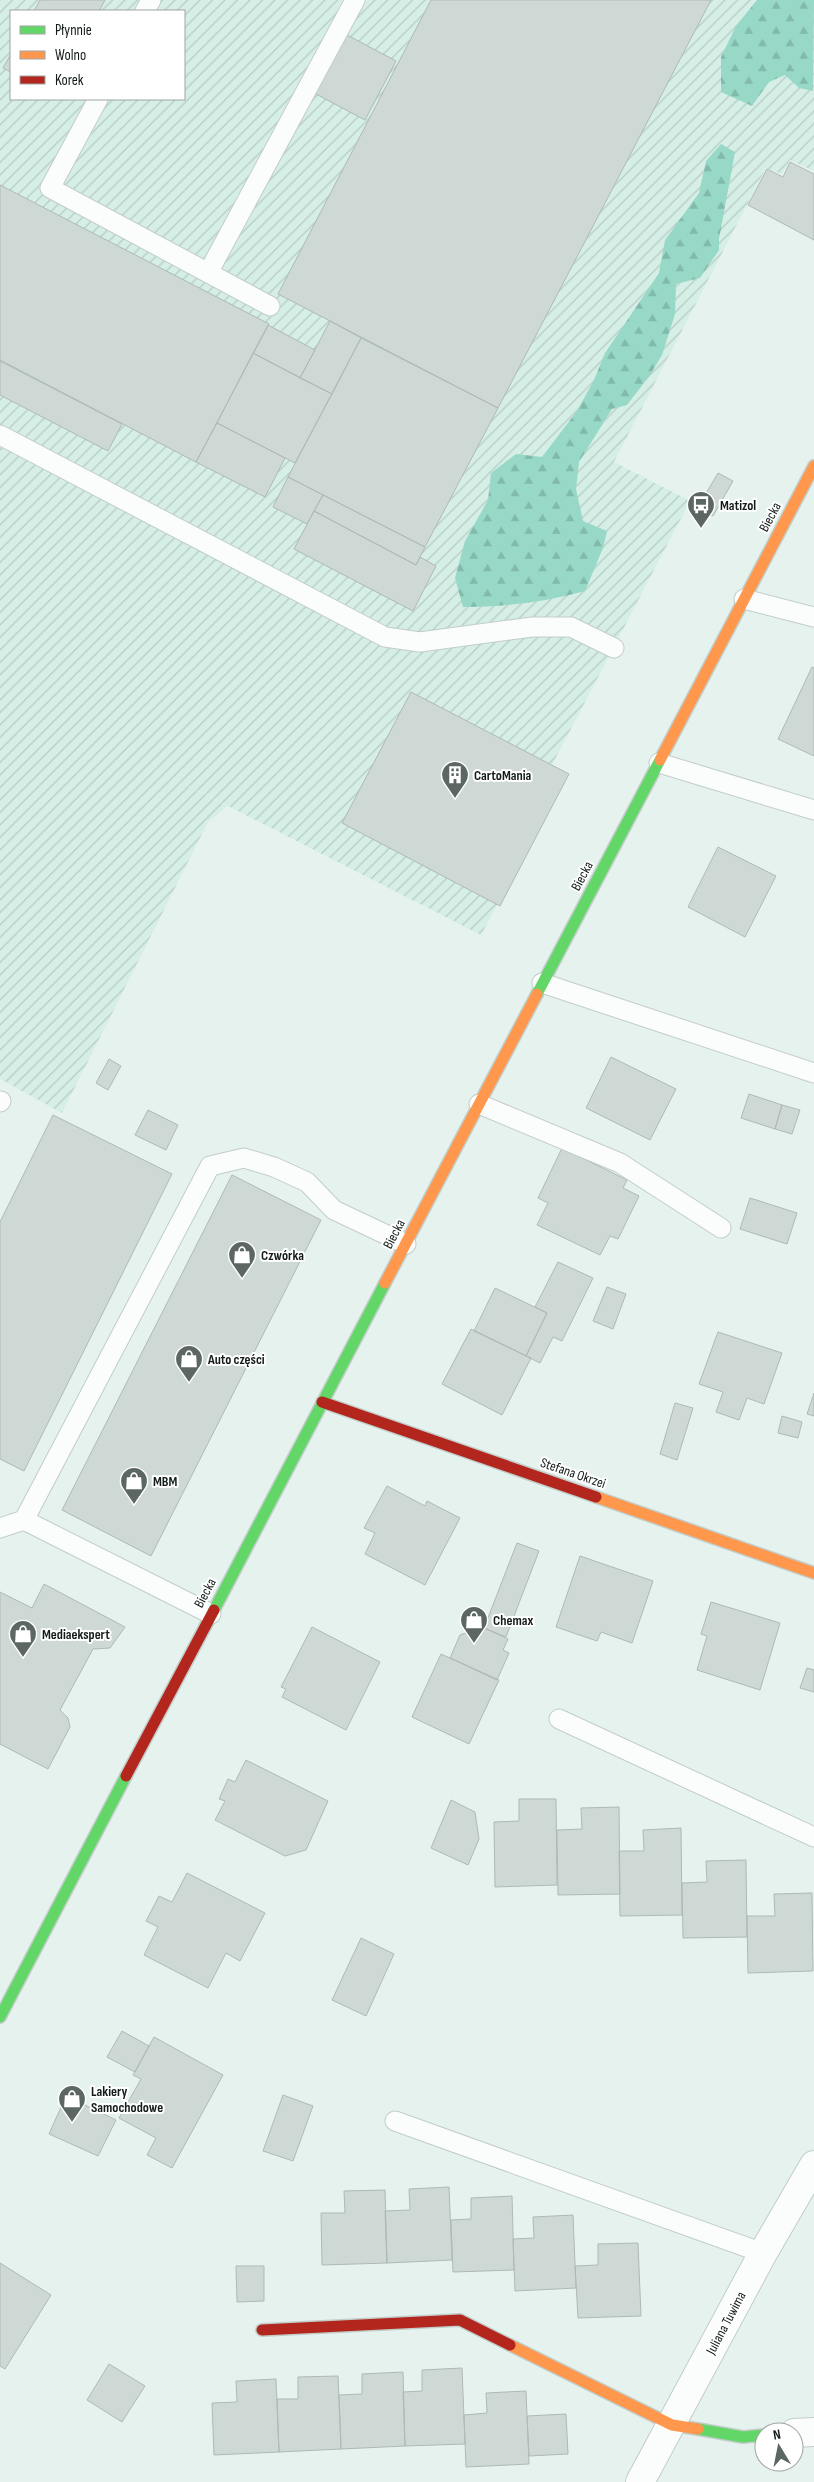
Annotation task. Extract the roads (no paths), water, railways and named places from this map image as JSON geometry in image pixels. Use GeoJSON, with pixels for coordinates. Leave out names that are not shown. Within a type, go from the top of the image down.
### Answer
{"type":"FeatureCollection","features":[{"type":"Feature","properties":{"kind":"street","name":"Biecka"},"geometry":{"type":"LineString","coordinates":[[0,2017],[814,466]]}},
{"type":"Feature","properties":{"kind":"street","name":"Stefana Okrzei"},"geometry":{"type":"LineString","coordinates":[[322,1402],[814,1573]]}},
{"type":"Feature","properties":{"kind":"street","name":"Juliana Tuwima"},"geometry":{"type":"LineString","coordinates":[[640,2482],[763,2253],[814,2165]]}},
{"type":"Feature","properties":{"kind":"street"},"geometry":{"type":"LineString","coordinates":[[262,2330],[460,2320],[672,2425],[744,2437],[754,2436]]}},
{"type":"Feature","properties":{"kind":"lane"},"geometry":{"type":"LineString","coordinates":[[208,273],[355,0]]}},
{"type":"Feature","properties":{"kind":"lane"},"geometry":{"type":"LineString","coordinates":[[97,100],[50,188],[270,306]]}},
{"type":"Feature","properties":{"kind":"lane"},"geometry":{"type":"LineString","coordinates":[[0,436],[385,637],[420,642],[532,628],[571,628],[614,648]]}},
{"type":"Feature","properties":{"kind":"lane"},"geometry":{"type":"LineString","coordinates":[[744,599],[814,617]]}},
{"type":"Feature","properties":{"kind":"lane"},"geometry":{"type":"LineString","coordinates":[[659,763],[714,782],[814,810]]}},
{"type":"Feature","properties":{"kind":"lane"},"geometry":{"type":"LineString","coordinates":[[542,983],[814,1073]]}},
{"type":"Feature","properties":{"kind":"lane"},"geometry":{"type":"LineString","coordinates":[[479,1104],[620,1163],[722,1228]]}},
{"type":"Feature","properties":{"kind":"lane"},"geometry":{"type":"LineString","coordinates":[[0,1528],[24,1520],[210,1166],[244,1158],[274,1167],[307,1182],[334,1210],[406,1244]]}},
{"type":"Feature","properties":{"kind":"lane"},"geometry":{"type":"LineString","coordinates":[[24,1520],[211,1614]]}},
{"type":"Feature","properties":{"kind":"lane"},"geometry":{"type":"LineString","coordinates":[[559,1719],[814,1837]]}},
{"type":"Feature","properties":{"kind":"lane"},"geometry":{"type":"LineString","coordinates":[[395,2121],[763,2253]]}},
{"type":"Feature","properties":{"kind":"place","name":"Matizol"},"geometry":{"type":"Point","coordinates":[701,529]}},
{"type":"Feature","properties":{"kind":"place","name":"CartoMania"},"geometry":{"type":"Point","coordinates":[455,799]}},
{"type":"Feature","properties":{"kind":"place","name":"Czwórka"},"geometry":{"type":"Point","coordinates":[242,1279]}},
{"type":"Feature","properties":{"kind":"place","name":"Auto części"},"geometry":{"type":"Point","coordinates":[189,1383]}},
{"type":"Feature","properties":{"kind":"place","name":"MBM"},"geometry":{"type":"Point","coordinates":[134,1505]}},
{"type":"Feature","properties":{"kind":"place","name":"Chemax"},"geometry":{"type":"Point","coordinates":[474,1644]}},
{"type":"Feature","properties":{"kind":"place","name":"Mediaekspert"},"geometry":{"type":"Point","coordinates":[23,1658]}},
{"type":"Feature","properties":{"kind":"place","name":"Lakiery Samochodowe"},"geometry":{"type":"Point","coordinates":[72,2123]}}]}
